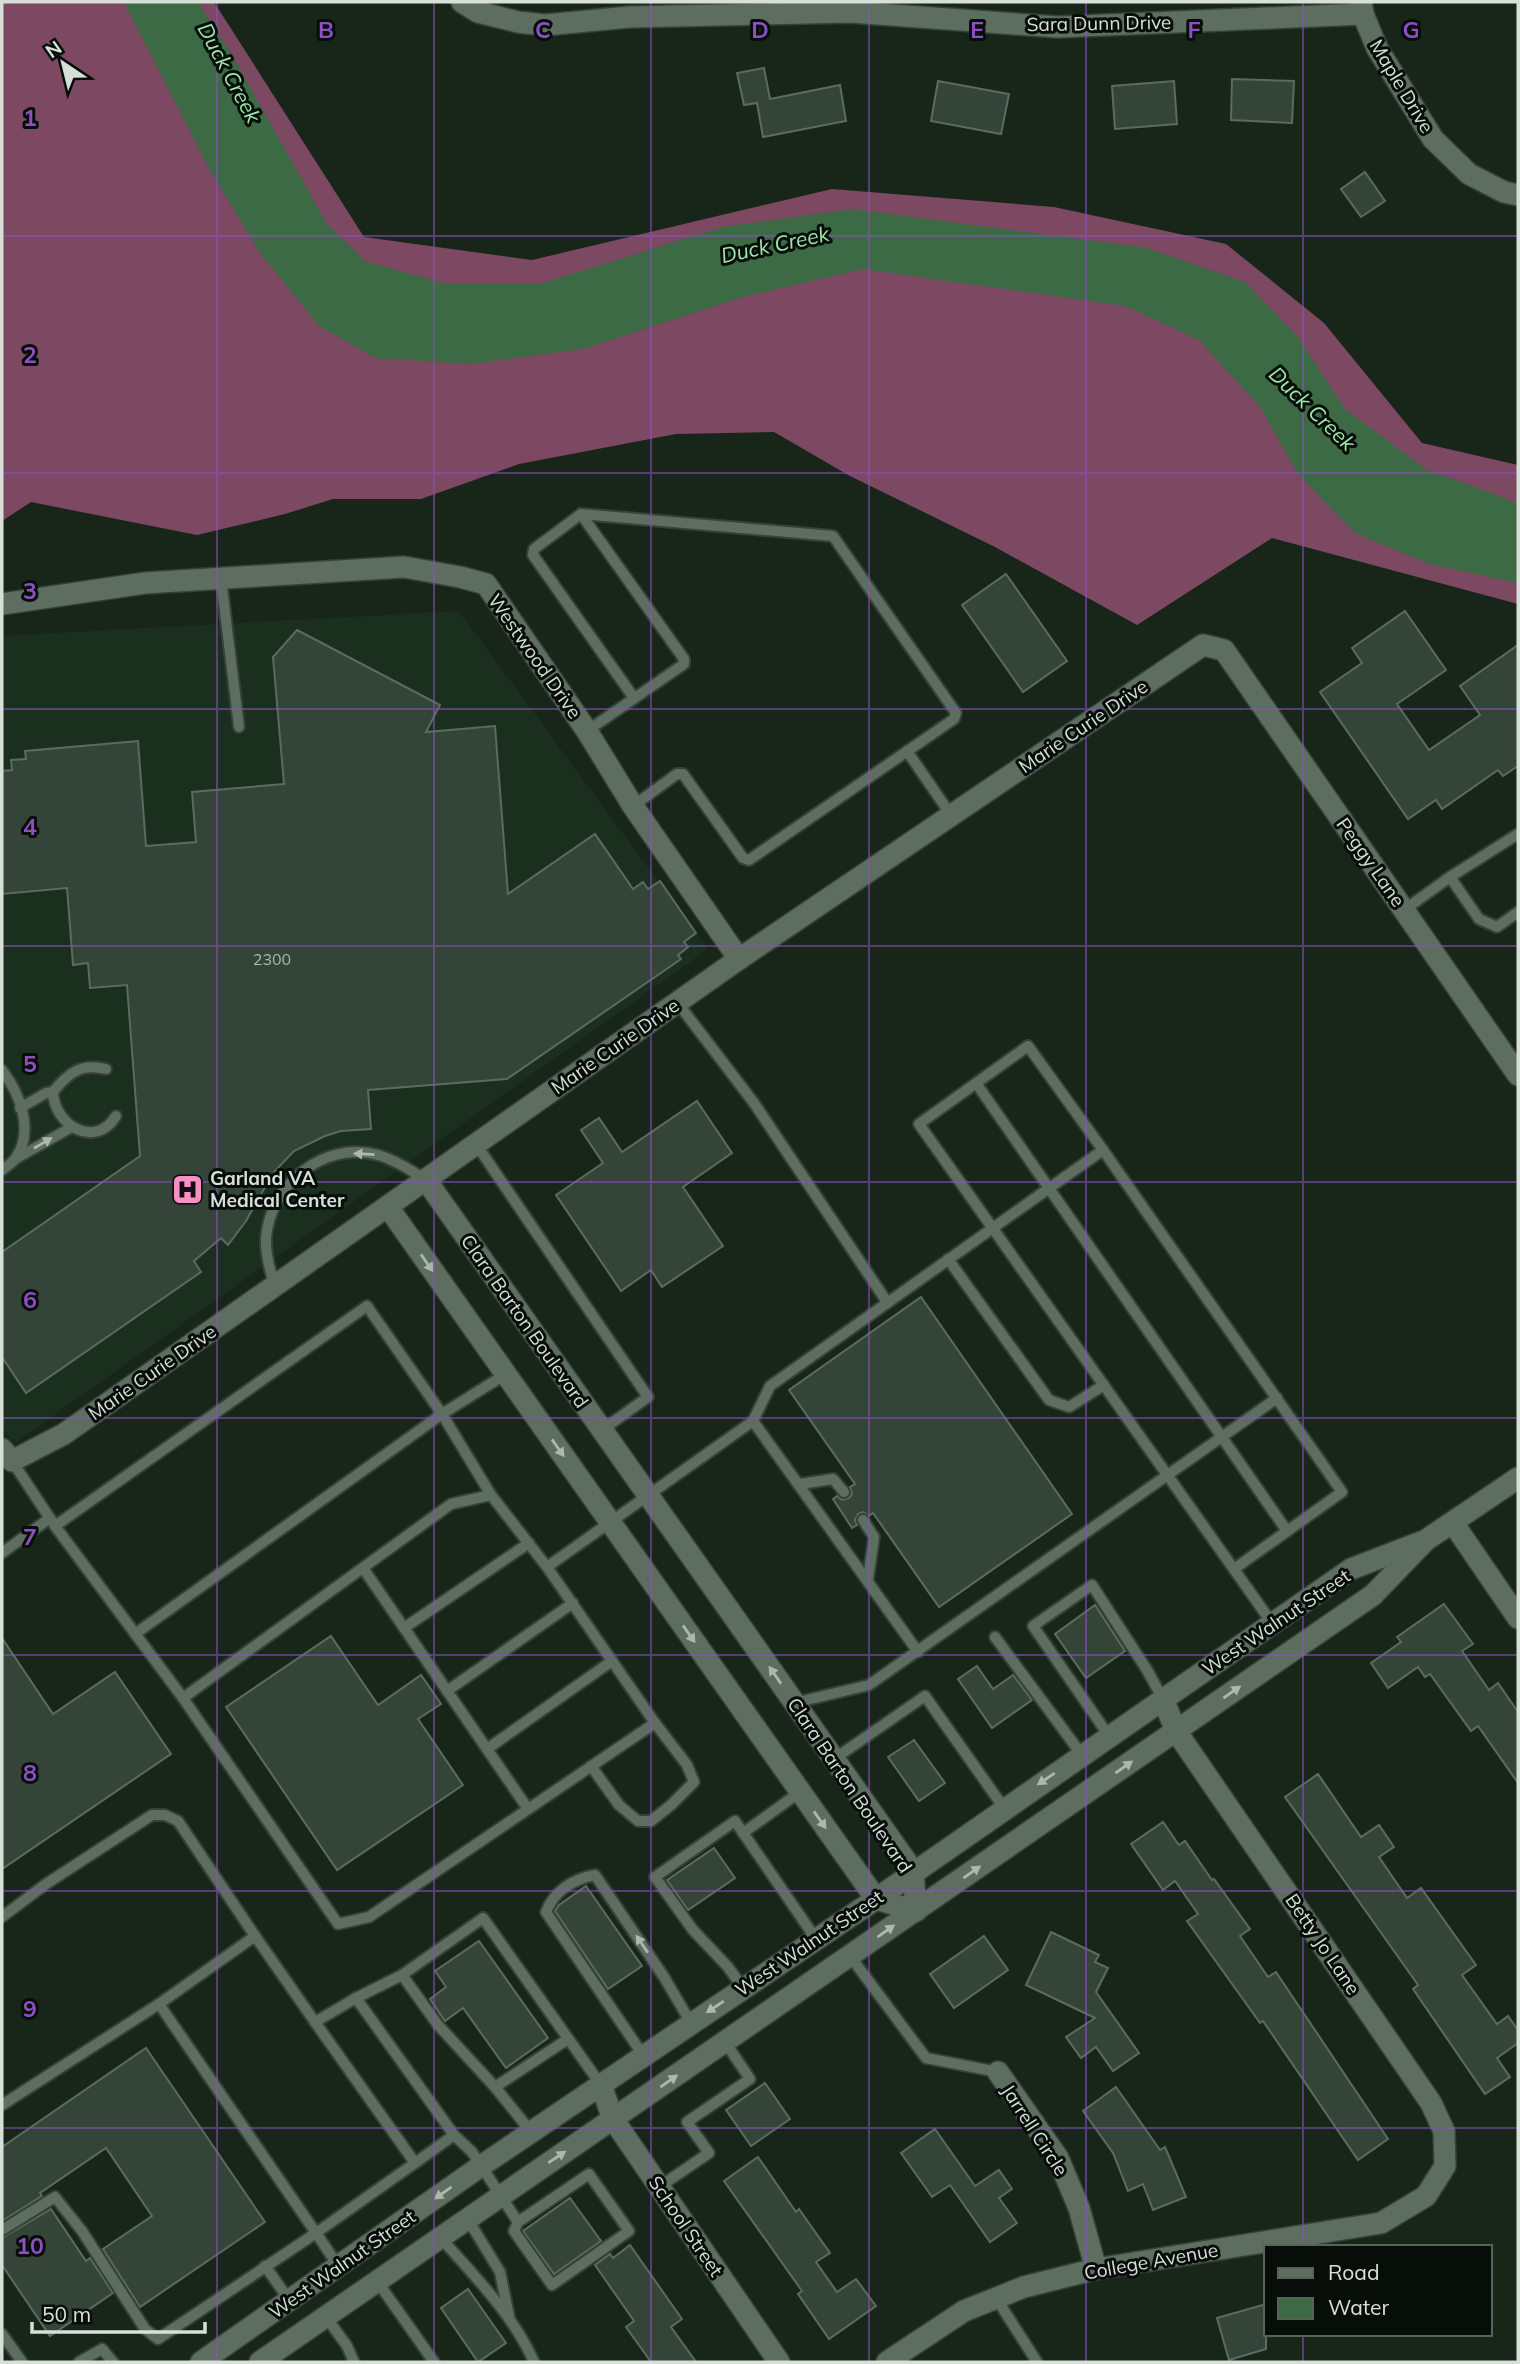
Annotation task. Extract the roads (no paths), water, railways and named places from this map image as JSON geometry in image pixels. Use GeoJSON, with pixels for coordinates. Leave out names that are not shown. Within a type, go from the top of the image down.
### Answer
{"type":"FeatureCollection","features":[{"type":"Feature","properties":{"kind":"street","name":"Sara Dunn Drive"},"geometry":{"type":"LineString","coordinates":[[462,2],[478,12],[518,22],[545,25],[629,17],[847,7],[1058,27],[1362,8]]}},
{"type":"Feature","properties":{"kind":"street","name":"Maple Drive"},"geometry":{"type":"LineString","coordinates":[[1362,8],[1377,48],[1433,139],[1469,174],[1504,192],[1518,195]]}},
{"type":"Feature","properties":{"kind":"street","name":"Westwood Drive"},"geometry":{"type":"LineString","coordinates":[[2,604],[145,583],[404,567],[486,584],[587,731],[633,806],[739,959]]}},
{"type":"Feature","properties":{"kind":"street","name":"Marie Curie Drive"},"geometry":{"type":"LineString","coordinates":[[7,1455],[64,1433],[739,959],[1203,645],[1224,650]]}},
{"type":"Feature","properties":{"kind":"street","name":"Peggy Lane"},"geometry":{"type":"LineString","coordinates":[[1224,650],[1404,910],[1515,1063]]}},
{"type":"Feature","properties":{"kind":"street","name":"Clara Barton Boulevard"},"geometry":{"type":"LineString","coordinates":[[426,1180],[913,1871],[916,1911],[876,1899]]}},
{"type":"Feature","properties":{"kind":"street"},"geometry":{"type":"LineString","coordinates":[[388,1207],[876,1899]]}},
{"type":"Feature","properties":{"kind":"street","name":"West Walnut Street"},"geometry":{"type":"LineString","coordinates":[[201,2362],[643,2054],[876,1899],[1351,1569],[1426,1540],[1518,1478]]}},
{"type":"Feature","properties":{"kind":"street"},"geometry":{"type":"LineString","coordinates":[[1453,1523],[1518,1618]]}},
{"type":"Feature","properties":{"kind":"street","name":"West Walnut Street"},"geometry":{"type":"LineString","coordinates":[[260,2362],[1373,1595],[1426,1540]]}},
{"type":"Feature","properties":{"kind":"street","name":"Betty Jo Lane"},"geometry":{"type":"LineString","coordinates":[[1163,1699],[1176,1731],[1431,2103],[1444,2131],[1445,2166],[1426,2196]]}},
{"type":"Feature","properties":{"kind":"street","name":"Jarrell Circle"},"geometry":{"type":"LineString","coordinates":[[998,2072],[1058,2158],[1079,2208],[1096,2269]]}},
{"type":"Feature","properties":{"kind":"street","name":"School Street"},"geometry":{"type":"LineString","coordinates":[[601,2085],[613,2119],[779,2362]]}},
{"type":"Feature","properties":{"kind":"street","name":"College Avenue"},"geometry":{"type":"LineString","coordinates":[[887,2362],[964,2311],[1024,2287],[1096,2269],[1381,2223],[1426,2196]]}},
{"type":"Feature","properties":{"kind":"lane"},"geometry":{"type":"LineString","coordinates":[[633,806],[677,774],[684,774],[743,858],[749,860],[954,719],[956,713],[834,536],[581,514],[534,549],[533,555],[634,698]]}},
{"type":"Feature","properties":{"kind":"lane"},"geometry":{"type":"LineString","coordinates":[[581,514],[684,659],[684,664],[587,731]]}},
{"type":"Feature","properties":{"kind":"lane"},"geometry":{"type":"LineString","coordinates":[[221,579],[239,726]]}},
{"type":"Feature","properties":{"kind":"lane"},"geometry":{"type":"LineString","coordinates":[[907,751],[951,816]]}},
{"type":"Feature","properties":{"kind":"lane"},"geometry":{"type":"LineString","coordinates":[[1404,910],[1518,834]]}},
{"type":"Feature","properties":{"kind":"lane"},"geometry":{"type":"LineString","coordinates":[[1450,877],[1479,919],[1497,927],[1518,912]]}},
{"type":"Feature","properties":{"kind":"lane"},"geometry":{"type":"LineString","coordinates":[[677,1002],[754,1103],[887,1302]]}},
{"type":"Feature","properties":{"kind":"lane"},"geometry":{"type":"LineString","coordinates":[[1234,1569],[1342,1493],[1028,1046],[919,1124],[1272,1623]]}},
{"type":"Feature","properties":{"kind":"lane"},"geometry":{"type":"LineString","coordinates":[[20,1108],[46,1093],[53,1092],[68,1074],[77,1069],[106,1069]]}},
{"type":"Feature","properties":{"kind":"lane"},"geometry":{"type":"LineString","coordinates":[[2,1070],[14,1086],[27,1130],[15,1159]]}},
{"type":"Feature","properties":{"kind":"lane"},"geometry":{"type":"LineString","coordinates":[[976,1083],[1287,1531]]}},
{"type":"Feature","properties":{"kind":"lane"},"geometry":{"type":"LineString","coordinates":[[53,1092],[54,1104],[65,1122],[84,1132],[104,1128],[116,1116]]}},
{"type":"Feature","properties":{"kind":"lane"},"geometry":{"type":"LineString","coordinates":[[2,1170],[15,1159],[72,1127]]}},
{"type":"Feature","properties":{"kind":"lane"},"geometry":{"type":"LineString","coordinates":[[475,1144],[649,1396],[602,1430]]}},
{"type":"Feature","properties":{"kind":"lane"},"geometry":{"type":"LineString","coordinates":[[547,1567],[753,1421],[770,1386],[1103,1150]]}},
{"type":"Feature","properties":{"kind":"lane"},"geometry":{"type":"LineString","coordinates":[[275,1286],[266,1239],[273,1208],[290,1182],[314,1163],[344,1153],[376,1154],[404,1166],[426,1180]]}},
{"type":"Feature","properties":{"kind":"lane"},"geometry":{"type":"LineString","coordinates":[[948,1259],[1049,1400],[1069,1407],[1104,1385]]}},
{"type":"Feature","properties":{"kind":"lane"},"geometry":{"type":"LineString","coordinates":[[2,1553],[52,1522],[367,1306],[442,1414],[491,1494],[573,1603],[687,1765],[694,1782],[651,1821],[638,1821],[619,1805],[591,1766]]}},
{"type":"Feature","properties":{"kind":"lane"},"geometry":{"type":"LineString","coordinates":[[135,1634],[442,1414],[506,1374]]}},
{"type":"Feature","properties":{"kind":"lane"},"geometry":{"type":"LineString","coordinates":[[794,1703],[869,1685],[1276,1398]]}},
{"type":"Feature","properties":{"kind":"lane"},"geometry":{"type":"LineString","coordinates":[[753,1421],[868,1578],[918,1652]]}},
{"type":"Feature","properties":{"kind":"lane"},"geometry":{"type":"LineString","coordinates":[[7,1455],[52,1522],[183,1699],[338,1924],[369,1917],[655,1723]]}},
{"type":"Feature","properties":{"kind":"lane"},"geometry":{"type":"LineString","coordinates":[[800,1485],[832,1479],[844,1492]]}},
{"type":"Feature","properties":{"kind":"lane"},"geometry":{"type":"LineString","coordinates":[[183,1699],[451,1504],[491,1494]]}},
{"type":"Feature","properties":{"kind":"lane"},"geometry":{"type":"LineString","coordinates":[[863,1520],[874,1537],[868,1578]]}},
{"type":"Feature","properties":{"kind":"lane"},"geometry":{"type":"LineString","coordinates":[[404,1628],[529,1543]]}},
{"type":"Feature","properties":{"kind":"lane"},"geometry":{"type":"LineString","coordinates":[[363,1568],[528,1809]]}},
{"type":"Feature","properties":{"kind":"lane"},"geometry":{"type":"LineString","coordinates":[[1109,1736],[1033,1626],[1092,1585],[1163,1699]]}},
{"type":"Feature","properties":{"kind":"lane"},"geometry":{"type":"LineString","coordinates":[[447,1691],[573,1603]]}},
{"type":"Feature","properties":{"kind":"lane"},"geometry":{"type":"LineString","coordinates":[[995,1637],[1082,1755]]}},
{"type":"Feature","properties":{"kind":"lane"},"geometry":{"type":"LineString","coordinates":[[487,1749],[612,1661]]}},
{"type":"Feature","properties":{"kind":"lane"},"geometry":{"type":"LineString","coordinates":[[834,1759],[925,1696],[1004,1808]]}},
{"type":"Feature","properties":{"kind":"lane"},"geometry":{"type":"LineString","coordinates":[[743,1833],[800,1792]]}},
{"type":"Feature","properties":{"kind":"lane"},"geometry":{"type":"LineString","coordinates":[[2,1917],[152,1815],[165,1815],[178,1821],[314,2022],[415,2162]]}},
{"type":"Feature","properties":{"kind":"lane"},"geometry":{"type":"LineString","coordinates":[[743,1988],[728,1967],[693,1930],[655,1877],[735,1821],[816,1939]]}},
{"type":"Feature","properties":{"kind":"lane"},"geometry":{"type":"LineString","coordinates":[[643,2054],[546,1912],[552,1897],[580,1878],[595,1875],[664,1977],[691,2023]]}},
{"type":"Feature","properties":{"kind":"lane"},"geometry":{"type":"LineString","coordinates":[[314,2022],[402,1975],[483,1918],[601,2085]]}},
{"type":"Feature","properties":{"kind":"lane"},"geometry":{"type":"LineString","coordinates":[[2,2105],[159,2004],[255,1936]]}},
{"type":"Feature","properties":{"kind":"lane"},"geometry":{"type":"LineString","coordinates":[[850,1956],[926,2058],[998,2072]]}},
{"type":"Feature","properties":{"kind":"lane"},"geometry":{"type":"LineString","coordinates":[[402,1975],[438,2025],[495,2087],[532,2133]]}},
{"type":"Feature","properties":{"kind":"lane"},"geometry":{"type":"LineString","coordinates":[[356,1998],[454,2135],[472,2152],[518,2222]]}},
{"type":"Feature","properties":{"kind":"lane"},"geometry":{"type":"LineString","coordinates":[[159,2004],[339,2267]]}},
{"type":"Feature","properties":{"kind":"lane"},"geometry":{"type":"LineString","coordinates":[[495,2087],[568,2039]]}},
{"type":"Feature","properties":{"kind":"lane"},"geometry":{"type":"LineString","coordinates":[[659,2187],[709,2153],[687,2122],[750,2079],[725,2042]]}},
{"type":"Feature","properties":{"kind":"lane"},"geometry":{"type":"LineString","coordinates":[[2,2230],[55,2197],[82,2231],[145,2329],[158,2339],[316,2233],[454,2135]]}},
{"type":"Feature","properties":{"kind":"lane"},"geometry":{"type":"LineString","coordinates":[[589,2174],[629,2231],[552,2285],[514,2231],[518,2222],[589,2174]]}},
{"type":"Feature","properties":{"kind":"lane"},"geometry":{"type":"LineString","coordinates":[[467,2218],[500,2272],[510,2322]]}},
{"type":"Feature","properties":{"kind":"lane"},"geometry":{"type":"LineString","coordinates":[[440,2237],[486,2290],[524,2340],[534,2362]]}},
{"type":"Feature","properties":{"kind":"lane"},"geometry":{"type":"LineString","coordinates":[[265,2266],[290,2301]]}},
{"type":"Feature","properties":{"kind":"lane"},"geometry":{"type":"LineString","coordinates":[[377,2281],[435,2362]]}},
{"type":"Feature","properties":{"kind":"lane"},"geometry":{"type":"LineString","coordinates":[[996,2298],[1037,2362]]}},
{"type":"Feature","properties":{"kind":"lane"},"geometry":{"type":"LineString","coordinates":[[326,2317],[347,2346],[354,2362]]}},
{"type":"Feature","properties":{"kind":"lane"},"geometry":{"type":"LineString","coordinates":[[2,2334],[22,2362]]}},
{"type":"Feature","properties":{"kind":"lane"},"geometry":{"type":"LineString","coordinates":[[79,2362],[102,2349],[113,2362]]}},
{"type":"Feature","properties":{"kind":"water","name":"Duck Creek"},"geometry":{"type":"Polygon","coordinates":[[[124,2],[198,2],[229,50],[327,224],[365,261],[443,283],[543,283],[722,227],[853,209],[1147,248],[1245,282],[1297,336],[1345,409],[1426,469],[1518,503],[1518,583],[1429,564],[1355,533],[1298,474],[1260,407],[1199,340],[1125,306],[863,269],[743,297],[583,349],[470,364],[375,358],[319,326],[260,253],[207,165],[124,2]]]}},
{"type":"Feature","properties":{"kind":"place","name":"Garland VA Medical Center"},"geometry":{"type":"Point","coordinates":[187,1189]}}]}
